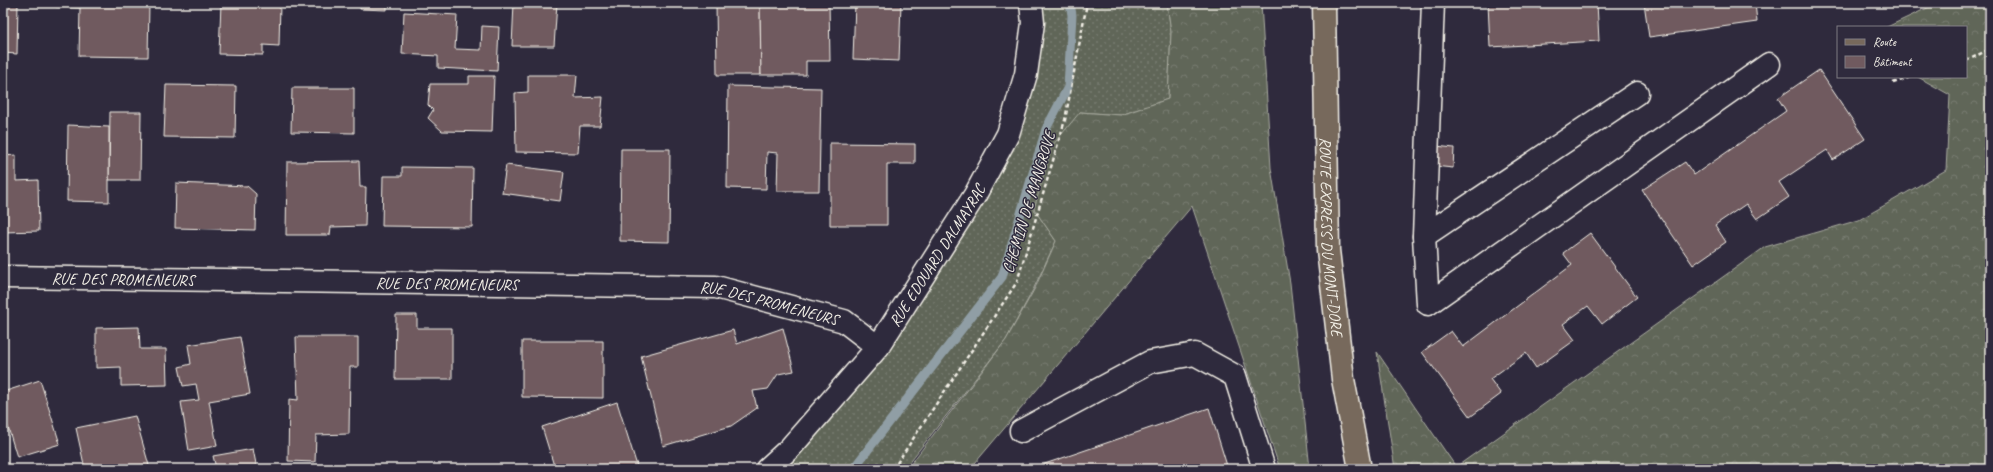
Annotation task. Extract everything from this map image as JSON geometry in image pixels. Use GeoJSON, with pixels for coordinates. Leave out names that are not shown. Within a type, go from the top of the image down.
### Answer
{"type":"FeatureCollection","features":[{"type":"Feature","properties":{"kind":"main road","name":"ROUTE EXPRESS DU MONT-DORE"},"geometry":{"type":"LineString","coordinates":[[1324,3],[1328,250],[1343,379],[1360,469]]}},
{"type":"Feature","properties":{"kind":"street","name":"RUE EDOUARD DALMAYRAC"},"geometry":{"type":"LineString","coordinates":[[767,469],[790,448],[878,347],[975,195],[1008,134],[1026,74],[1032,22],[1031,3]]}},
{"type":"Feature","properties":{"kind":"street"},"geometry":{"type":"LineString","coordinates":[[1433,3],[1424,236],[1428,304],[1769,64]]}},
{"type":"Feature","properties":{"kind":"street"},"geometry":{"type":"LineString","coordinates":[[1424,236],[1637,93]]}},
{"type":"Feature","properties":{"kind":"street","name":"RUE DES PROMENEURS"},"geometry":{"type":"LineString","coordinates":[[3,277],[716,287],[844,321],[878,347]]}},
{"type":"Feature","properties":{"kind":"street"},"geometry":{"type":"LineString","coordinates":[[1022,431],[1150,362],[1195,354],[1235,376],[1264,469]]}},
{"type":"Feature","properties":{"kind":"path","name":"CHEMIN DE MANGROVE"},"geometry":{"type":"LineString","coordinates":[[893,469],[1017,282],[1065,120],[1088,3]]}},
{"type":"Feature","properties":{"kind":"path"},"geometry":{"type":"LineString","coordinates":[[1967,60],[1990,49]]}},
{"type":"Feature","properties":{"kind":"path"},"geometry":{"type":"LineString","coordinates":[[1893,83],[1908,78]]}},
{"type":"Feature","properties":{"kind":"green space"},"geometry":{"type":"Polygon","coordinates":[[[1031,3],[1167,3],[1171,32],[1168,99],[1121,115],[1080,112],[1034,209],[1056,241],[1033,290],[1006,340],[904,469],[767,469],[878,347],[1008,134],[1031,3]]]}},
{"type":"Feature","properties":{"kind":"green space"},"geometry":{"type":"Polygon","coordinates":[[[1167,3],[1261,3],[1271,168],[1290,283],[1310,469],[1280,469],[1192,206],[970,469],[907,469],[1006,340],[1035,288],[1056,241],[1034,209],[1052,146],[1080,112],[1121,115],[1168,99],[1171,32],[1167,3]]]}},
{"type":"Feature","properties":{"kind":"green space"},"geometry":{"type":"Polygon","coordinates":[[[1938,3],[1990,3],[1990,469],[1395,469],[1377,352],[1456,467],[1765,247],[1859,220],[1946,170],[1950,95],[1920,78],[1967,78],[1967,26],[1889,26],[1938,3]]]}},
{"type":"Feature","properties":{"kind":"building"},"geometry":{"type":"Polygon","coordinates":[[[3,3],[18,3],[17,54],[3,53],[3,3]]]}},
{"type":"Feature","properties":{"kind":"building"},"geometry":{"type":"Polygon","coordinates":[[[56,3],[149,3],[148,57],[79,56],[80,8],[56,7],[56,3]]]}},
{"type":"Feature","properties":{"kind":"building"},"geometry":{"type":"Polygon","coordinates":[[[221,3],[280,3],[279,46],[263,45],[263,55],[219,54],[221,3]]]}},
{"type":"Feature","properties":{"kind":"building"},"geometry":{"type":"Polygon","coordinates":[[[360,3],[387,3],[387,10],[360,9],[360,3]]]}},
{"type":"Feature","properties":{"kind":"building"},"geometry":{"type":"Polygon","coordinates":[[[514,3],[557,3],[554,46],[512,46],[514,3]]]}},
{"type":"Feature","properties":{"kind":"building"},"geometry":{"type":"Polygon","coordinates":[[[716,3],[760,3],[761,75],[717,75],[716,3]]]}},
{"type":"Feature","properties":{"kind":"building"},"geometry":{"type":"Polygon","coordinates":[[[760,3],[829,3],[830,61],[806,61],[806,75],[761,75],[760,3]]]}},
{"type":"Feature","properties":{"kind":"building"},"geometry":{"type":"Polygon","coordinates":[[[855,3],[901,3],[899,61],[853,59],[855,3]]]}},
{"type":"Feature","properties":{"kind":"building"},"geometry":{"type":"Polygon","coordinates":[[[1488,3],[1597,3],[1599,41],[1490,47],[1488,3]]]}},
{"type":"Feature","properties":{"kind":"building"},"geometry":{"type":"Polygon","coordinates":[[[1644,3],[1755,3],[1757,22],[1649,37],[1644,3]]]}},
{"type":"Feature","properties":{"kind":"building"},"geometry":{"type":"Polygon","coordinates":[[[404,12],[457,15],[455,49],[481,50],[482,26],[499,27],[497,71],[438,68],[438,56],[402,54],[404,12]]]}},
{"type":"Feature","properties":{"kind":"building"},"geometry":{"type":"Polygon","coordinates":[[[1819,70],[1865,139],[1833,160],[1827,150],[1779,182],[1789,197],[1757,219],[1746,204],[1715,225],[1726,242],[1693,265],[1642,190],[1685,162],[1694,175],[1786,111],[1778,98],[1819,70]]]}},
{"type":"Feature","properties":{"kind":"building"},"geometry":{"type":"Polygon","coordinates":[[[528,75],[577,75],[575,98],[603,97],[600,126],[580,126],[578,153],[516,152],[515,93],[528,92],[528,75]]]}},
{"type":"Feature","properties":{"kind":"building"},"geometry":{"type":"Polygon","coordinates":[[[469,76],[494,76],[492,132],[442,131],[428,118],[433,110],[428,105],[430,84],[469,84],[469,76]]]}},
{"type":"Feature","properties":{"kind":"building"},"geometry":{"type":"Polygon","coordinates":[[[166,85],[236,86],[235,138],[164,137],[166,85]]]}},
{"type":"Feature","properties":{"kind":"building"},"geometry":{"type":"Polygon","coordinates":[[[728,86],[821,88],[819,191],[777,191],[778,153],[767,152],[766,189],[727,188],[728,86]]]}},
{"type":"Feature","properties":{"kind":"building"},"geometry":{"type":"Polygon","coordinates":[[[292,88],[354,88],[354,133],[291,132],[292,88]]]}},
{"type":"Feature","properties":{"kind":"building"},"geometry":{"type":"Polygon","coordinates":[[[110,112],[141,112],[140,180],[109,180],[110,112]]]}},
{"type":"Feature","properties":{"kind":"building"},"geometry":{"type":"Polygon","coordinates":[[[68,125],[109,127],[109,202],[67,201],[68,125]]]}},
{"type":"Feature","properties":{"kind":"building"},"geometry":{"type":"Polygon","coordinates":[[[830,143],[915,144],[915,164],[887,164],[887,225],[830,225],[830,143]]]}},
{"type":"Feature","properties":{"kind":"building"},"geometry":{"type":"Polygon","coordinates":[[[1436,146],[1454,148],[1453,168],[1434,166],[1436,146]]]}},
{"type":"Feature","properties":{"kind":"building"},"geometry":{"type":"Polygon","coordinates":[[[621,149],[670,149],[669,242],[620,241],[621,149]]]}},
{"type":"Feature","properties":{"kind":"building"},"geometry":{"type":"Polygon","coordinates":[[[16,155],[16,181],[38,180],[39,231],[3,232],[3,156],[16,155]]]}},
{"type":"Feature","properties":{"kind":"building"},"geometry":{"type":"Polygon","coordinates":[[[359,161],[360,187],[366,187],[365,226],[331,227],[330,235],[286,235],[287,162],[359,161]]]}},
{"type":"Feature","properties":{"kind":"building"},"geometry":{"type":"Polygon","coordinates":[[[506,165],[564,172],[560,201],[502,193],[506,165]]]}},
{"type":"Feature","properties":{"kind":"building"},"geometry":{"type":"Polygon","coordinates":[[[402,167],[473,168],[472,227],[382,226],[383,176],[402,176],[402,167]]]}},
{"type":"Feature","properties":{"kind":"building"},"geometry":{"type":"Polygon","coordinates":[[[176,183],[247,186],[256,194],[255,230],[175,228],[176,183]]]}},
{"type":"Feature","properties":{"kind":"building"},"geometry":{"type":"Polygon","coordinates":[[[1590,233],[1637,297],[1602,324],[1588,306],[1563,324],[1575,340],[1536,368],[1526,353],[1490,379],[1501,394],[1470,417],[1422,352],[1451,331],[1463,347],[1572,265],[1563,253],[1590,233]]]}},
{"type":"Feature","properties":{"kind":"building"},"geometry":{"type":"Polygon","coordinates":[[[396,315],[417,315],[417,328],[452,328],[452,379],[395,379],[396,315]]]}},
{"type":"Feature","properties":{"kind":"building"},"geometry":{"type":"Polygon","coordinates":[[[139,327],[140,349],[166,349],[167,385],[121,386],[121,367],[96,368],[96,328],[139,327]]]}},
{"type":"Feature","properties":{"kind":"building"},"geometry":{"type":"Polygon","coordinates":[[[783,328],[794,371],[778,374],[768,389],[753,391],[757,408],[731,426],[663,446],[641,356],[733,330],[737,344],[783,328]]]}},
{"type":"Feature","properties":{"kind":"building"},"geometry":{"type":"Polygon","coordinates":[[[240,337],[250,394],[209,401],[217,446],[189,451],[181,402],[199,400],[196,384],[183,386],[179,367],[191,364],[188,345],[240,337]]]}},
{"type":"Feature","properties":{"kind":"building"},"geometry":{"type":"Polygon","coordinates":[[[296,337],[358,337],[358,367],[350,367],[349,434],[316,435],[315,462],[288,461],[289,399],[298,400],[296,337]]]}},
{"type":"Feature","properties":{"kind":"building"},"geometry":{"type":"Polygon","coordinates":[[[522,341],[603,341],[603,398],[522,397],[522,341]]]}},
{"type":"Feature","properties":{"kind":"building"},"geometry":{"type":"Polygon","coordinates":[[[40,380],[60,444],[17,457],[3,411],[3,392],[40,380]]]}},
{"type":"Feature","properties":{"kind":"building"},"geometry":{"type":"Polygon","coordinates":[[[617,402],[638,469],[555,469],[542,427],[617,402]]]}},
{"type":"Feature","properties":{"kind":"building"},"geometry":{"type":"Polygon","coordinates":[[[1209,408],[1228,469],[1030,469],[1209,408]]]}},
{"type":"Feature","properties":{"kind":"building"},"geometry":{"type":"Polygon","coordinates":[[[135,416],[150,469],[85,469],[76,428],[135,416]]]}},
{"type":"Feature","properties":{"kind":"building"},"geometry":{"type":"Polygon","coordinates":[[[253,449],[257,469],[211,469],[216,468],[213,456],[253,449]]]}},
{"type":"Feature","properties":{"kind":"waterway"},"geometry":{"type":"LineString","coordinates":[[853,469],[1002,277],[1046,129],[1068,87],[1072,15],[1070,3]]}}]}
